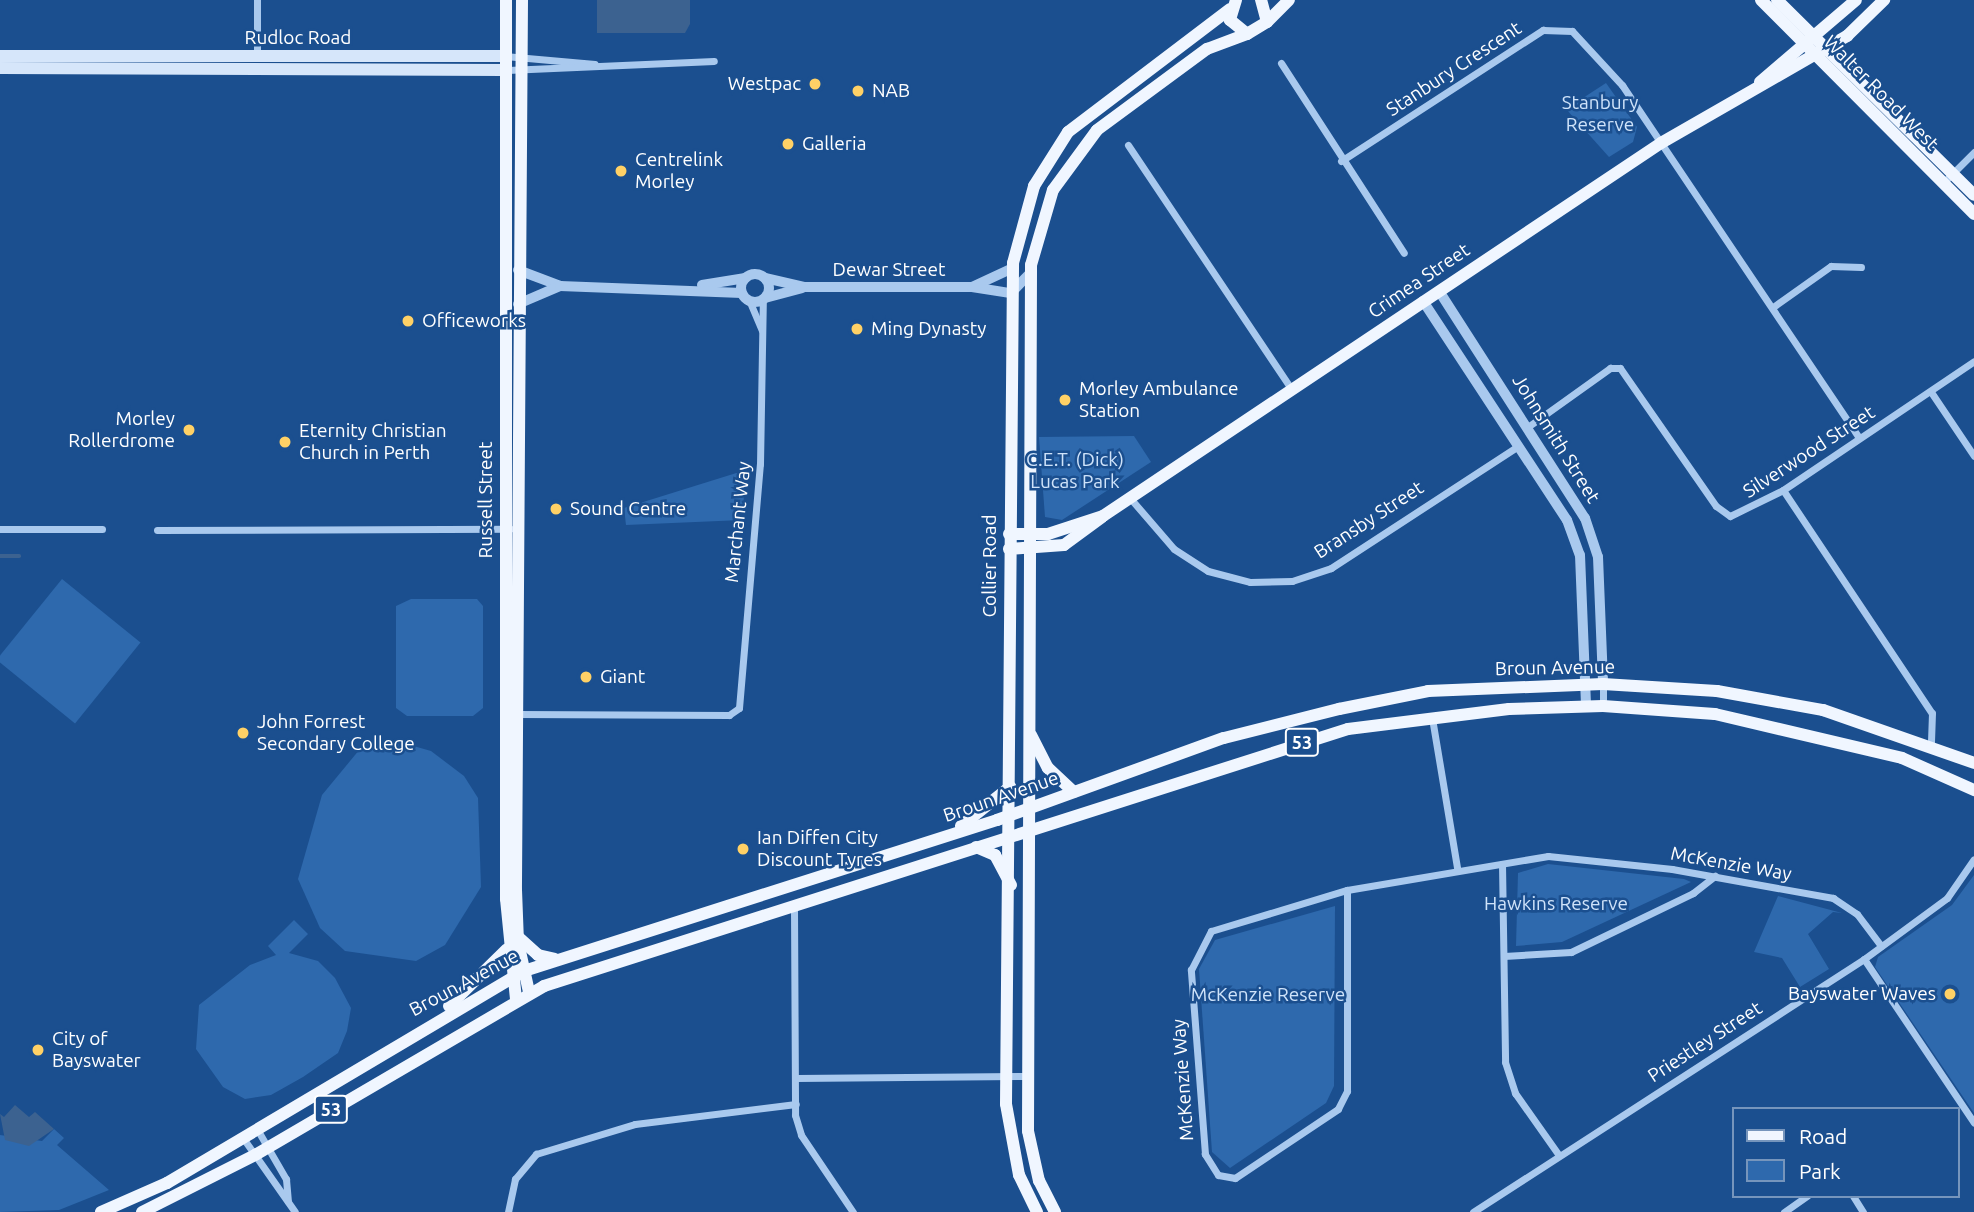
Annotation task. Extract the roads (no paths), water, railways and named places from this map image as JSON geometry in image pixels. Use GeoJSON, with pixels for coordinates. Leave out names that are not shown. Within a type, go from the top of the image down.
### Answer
{"type":"FeatureCollection","features":[{"type":"Feature","properties":{"kind":"main road","name":"Russell Street"},"geometry":{"type":"LineString","coordinates":[[506,0],[505,70],[512,289],[504,529],[507,948],[516,999]]}},
{"type":"Feature","properties":{"kind":"main road","name":"Russell Street"},"geometry":{"type":"LineString","coordinates":[[522,0],[517,270],[512,289],[518,304],[517,936],[529,992]]}},
{"type":"Feature","properties":{"kind":"main road"},"geometry":{"type":"LineString","coordinates":[[1261,0],[1267,22]]}},
{"type":"Feature","properties":{"kind":"main road"},"geometry":{"type":"LineString","coordinates":[[1055,1212],[1030,1148],[1028,1076],[1031,272],[1053,190],[1091,136],[1183,65],[1267,22],[1289,0]]}},
{"type":"Feature","properties":{"kind":"main road","name":"Walter Road West"},"geometry":{"type":"LineString","coordinates":[[1761,0],[1809,40],[1948,178],[1974,214]]}},
{"type":"Feature","properties":{"kind":"main road","name":"Walter Road West"},"geometry":{"type":"LineString","coordinates":[[1777,0],[1809,40]]}},
{"type":"Feature","properties":{"kind":"main road","name":"Crimea Street"},"geometry":{"type":"LineString","coordinates":[[1760,82],[1856,0]]}},
{"type":"Feature","properties":{"kind":"main road","name":"Crimea Street"},"geometry":{"type":"LineString","coordinates":[[1009,550],[1064,545],[1102,516],[1661,143],[1760,82],[1821,52],[1884,0]]}},
{"type":"Feature","properties":{"kind":"main road"},"geometry":{"type":"LineString","coordinates":[[1233,4],[1233,26],[1247,34]]}},
{"type":"Feature","properties":{"kind":"main road","name":"Collier Road"},"geometry":{"type":"LineString","coordinates":[[1037,1212],[1012,1152],[1009,1080],[1009,534],[1013,268],[1034,186],[1068,132],[1233,4]]}},
{"type":"Feature","properties":{"kind":"main road","name":"Rudloc Road"},"geometry":{"type":"LineString","coordinates":[[0,56],[505,70]]}},
{"type":"Feature","properties":{"kind":"main road","name":"Rudloc Road"},"geometry":{"type":"LineString","coordinates":[[0,68],[505,56]]}},
{"type":"Feature","properties":{"kind":"main road","name":"Walter Road West"},"geometry":{"type":"LineString","coordinates":[[1948,178],[1974,195]]}},
{"type":"Feature","properties":{"kind":"main road","name":"Crimea Street"},"geometry":{"type":"LineString","coordinates":[[1009,534],[1062,531],[1102,516]]}},
{"type":"Feature","properties":{"kind":"main road","name":"Broun Avenue"},"geometry":{"type":"LineString","coordinates":[[101,1212],[243,1138],[439,1016],[524,971],[939,839],[1224,738],[1339,709],[1428,691],[1603,684],[1717,691],[1810,708],[1931,744],[1974,763]]}},
{"type":"Feature","properties":{"kind":"main road","name":"Broun Avenue"},"geometry":{"type":"LineString","coordinates":[[142,1212],[269,1147],[529,992],[794,908],[1011,834],[1323,736],[1432,717],[1603,706],[1715,714],[1810,733],[1902,758],[1974,790]]}},
{"type":"Feature","properties":{"kind":"main road"},"geometry":{"type":"LineString","coordinates":[[1028,728],[1048,768],[1074,792]]}},
{"type":"Feature","properties":{"kind":"main road"},"geometry":{"type":"LineString","coordinates":[[939,839],[1010,787]]}},
{"type":"Feature","properties":{"kind":"main road"},"geometry":{"type":"LineString","coordinates":[[976,847],[995,855],[1011,886]]}},
{"type":"Feature","properties":{"kind":"main road"},"geometry":{"type":"LineString","coordinates":[[517,936],[538,955],[556,959]]}},
{"type":"Feature","properties":{"kind":"main road"},"geometry":{"type":"LineString","coordinates":[[439,1016],[507,948]]}},
{"type":"Feature","properties":{"kind":"street"},"geometry":{"type":"LineString","coordinates":[[257,0],[257,63]]}},
{"type":"Feature","properties":{"kind":"street","name":"Stanbury Crescent"},"geometry":{"type":"LineString","coordinates":[[1341,161],[1544,30],[1559,27],[1572,31],[1612,73],[1773,307],[1859,438]]}},
{"type":"Feature","properties":{"kind":"street","name":"Rudloc Road"},"geometry":{"type":"LineString","coordinates":[[505,56],[596,64]]}},
{"type":"Feature","properties":{"kind":"street","name":"Rudloc Road"},"geometry":{"type":"LineString","coordinates":[[505,70],[714,61]]}},
{"type":"Feature","properties":{"kind":"street"},"geometry":{"type":"LineString","coordinates":[[1281,64],[1341,161],[1404,253]]}},
{"type":"Feature","properties":{"kind":"street"},"geometry":{"type":"LineString","coordinates":[[1128,145],[1292,390]]}},
{"type":"Feature","properties":{"kind":"street"},"geometry":{"type":"LineString","coordinates":[[1948,178],[1974,152]]}},
{"type":"Feature","properties":{"kind":"street"},"geometry":{"type":"LineString","coordinates":[[1773,307],[1831,266],[1861,267]]}},
{"type":"Feature","properties":{"kind":"street","name":"Dewar Street"},"geometry":{"type":"LineString","coordinates":[[972,287],[1013,268]]}},
{"type":"Feature","properties":{"kind":"street"},"geometry":{"type":"LineString","coordinates":[[517,270],[560,286],[693,287],[745,278],[746,297],[693,287]]}},
{"type":"Feature","properties":{"kind":"street"},"geometry":{"type":"LineString","coordinates":[[1011,293],[1031,272]]}},
{"type":"Feature","properties":{"kind":"street","name":"Dewar Street"},"geometry":{"type":"LineString","coordinates":[[745,278],[765,278],[805,287],[972,287],[1011,293]]}},
{"type":"Feature","properties":{"kind":"street"},"geometry":{"type":"LineString","coordinates":[[764,299],[765,278]]}},
{"type":"Feature","properties":{"kind":"street"},"geometry":{"type":"LineString","coordinates":[[518,304],[560,286]]}},
{"type":"Feature","properties":{"kind":"street","name":"Dewar Street"},"geometry":{"type":"LineString","coordinates":[[746,297],[764,299],[805,287]]}},
{"type":"Feature","properties":{"kind":"street","name":"Johnsmith Street"},"geometry":{"type":"LineString","coordinates":[[1439,291],[1529,426],[1585,518],[1598,557],[1603,706]]}},
{"type":"Feature","properties":{"kind":"street","name":"Marchant Way"},"geometry":{"type":"LineString","coordinates":[[746,297],[762,331]]}},
{"type":"Feature","properties":{"kind":"street","name":"Marchant Way"},"geometry":{"type":"LineString","coordinates":[[519,714],[734,712],[745,696],[764,299]]}},
{"type":"Feature","properties":{"kind":"street","name":"Johnsmith Street"},"geometry":{"type":"LineString","coordinates":[[1423,301],[1567,520],[1580,555],[1586,707]]}},
{"type":"Feature","properties":{"kind":"street","name":"Silverwood Street"},"geometry":{"type":"LineString","coordinates":[[1529,426],[1610,368],[1620,368],[1723,511],[1748,511],[1974,361]]}},
{"type":"Feature","properties":{"kind":"street"},"geometry":{"type":"LineString","coordinates":[[1931,392],[1974,456]]}},
{"type":"Feature","properties":{"kind":"street","name":"Bransby Street"},"geometry":{"type":"LineString","coordinates":[[1130,498],[1174,550],[1208,570],[1250,582],[1293,581],[1331,568],[1518,446]]}},
{"type":"Feature","properties":{"kind":"street"},"geometry":{"type":"LineString","coordinates":[[1783,490],[1932,713],[1931,744]]}},
{"type":"Feature","properties":{"kind":"street"},"geometry":{"type":"LineString","coordinates":[[157,530],[518,528]]}},
{"type":"Feature","properties":{"kind":"street"},"geometry":{"type":"LineString","coordinates":[[0,529],[102,529]]}},
{"type":"Feature","properties":{"kind":"street"},"geometry":{"type":"LineString","coordinates":[[505,715],[519,714]]}},
{"type":"Feature","properties":{"kind":"street"},"geometry":{"type":"LineString","coordinates":[[1432,717],[1457,868]]}},
{"type":"Feature","properties":{"kind":"street","name":"McKenzie Way"},"geometry":{"type":"LineString","coordinates":[[1347,890],[1347,1091],[1338,1109],[1235,1178],[1218,1175],[1205,1154],[1191,970],[1197,950],[1211,932],[1347,890],[1457,868],[1548,856],[1715,876],[1833,898],[1857,914],[1881,946]]}},
{"type":"Feature","properties":{"kind":"street","name":"Priestley Street"},"geometry":{"type":"LineString","coordinates":[[1473,1212],[1483,1209],[1558,1154],[1864,959],[1947,898],[1974,859]]}},
{"type":"Feature","properties":{"kind":"street"},"geometry":{"type":"LineString","coordinates":[[1502,864],[1505,1062],[1515,1093],[1558,1154]]}},
{"type":"Feature","properties":{"kind":"street"},"geometry":{"type":"LineString","coordinates":[[1504,956],[1572,951],[1693,893],[1715,876]]}},
{"type":"Feature","properties":{"kind":"street"},"geometry":{"type":"LineString","coordinates":[[794,908],[796,1104],[801,1135],[853,1212]]}},
{"type":"Feature","properties":{"kind":"street"},"geometry":{"type":"LineString","coordinates":[[1864,959],[1974,1123]]}},
{"type":"Feature","properties":{"kind":"street"},"geometry":{"type":"LineString","coordinates":[[796,1078],[1009,1080],[1028,1076]]}},
{"type":"Feature","properties":{"kind":"street"},"geometry":{"type":"LineString","coordinates":[[509,1212],[515,1179],[536,1154],[635,1124],[796,1104]]}},
{"type":"Feature","properties":{"kind":"street"},"geometry":{"type":"LineString","coordinates":[[257,1129],[286,1179],[288,1201]]}},
{"type":"Feature","properties":{"kind":"street"},"geometry":{"type":"LineString","coordinates":[[243,1138],[295,1212]]}},
{"type":"Feature","properties":{"kind":"street"},"geometry":{"type":"LineString","coordinates":[[1784,1212],[1804,1198]]}},
{"type":"Feature","properties":{"kind":"waterway"},"geometry":{"type":"LineString","coordinates":[[0,556],[19,556]]}},
{"type":"Feature","properties":{"kind":"place","name":"Westpac"},"geometry":{"type":"Point","coordinates":[815,84]}},
{"type":"Feature","properties":{"kind":"place","name":"NAB"},"geometry":{"type":"Point","coordinates":[858,91]}},
{"type":"Feature","properties":{"kind":"place","name":"Galleria"},"geometry":{"type":"Point","coordinates":[788,144]}},
{"type":"Feature","properties":{"kind":"place","name":"Centrelink Morley"},"geometry":{"type":"Point","coordinates":[621,171]}},
{"type":"Feature","properties":{"kind":"place","name":"Officeworks"},"geometry":{"type":"Point","coordinates":[408,321]}},
{"type":"Feature","properties":{"kind":"place","name":"Ming Dynasty"},"geometry":{"type":"Point","coordinates":[857,329]}},
{"type":"Feature","properties":{"kind":"place","name":"Morley Ambulance Station"},"geometry":{"type":"Point","coordinates":[1065,400]}},
{"type":"Feature","properties":{"kind":"place","name":"Morley Rollerdrome"},"geometry":{"type":"Point","coordinates":[189,430]}},
{"type":"Feature","properties":{"kind":"place","name":"Eternity Christian Church in Perth"},"geometry":{"type":"Point","coordinates":[285,442]}},
{"type":"Feature","properties":{"kind":"place","name":"Sound Centre"},"geometry":{"type":"Point","coordinates":[556,509]}},
{"type":"Feature","properties":{"kind":"place","name":"Giant"},"geometry":{"type":"Point","coordinates":[586,677]}},
{"type":"Feature","properties":{"kind":"place","name":"John Forrest Secondary College"},"geometry":{"type":"Point","coordinates":[243,733]}},
{"type":"Feature","properties":{"kind":"place","name":"Ian Diffen City Discount Tyres"},"geometry":{"type":"Point","coordinates":[743,849]}},
{"type":"Feature","properties":{"kind":"place","name":"Bayswater Waves"},"geometry":{"type":"Point","coordinates":[1950,994]}},
{"type":"Feature","properties":{"kind":"place","name":"City of Bayswater"},"geometry":{"type":"Point","coordinates":[38,1050]}},
{"type":"Feature","properties":{"kind":"park label","name":"Stanbury Reserve"},"geometry":{"type":"Point","coordinates":[1600,114]}},
{"type":"Feature","properties":{"kind":"park label","name":"C.E.T. (Dick) Lucas Park"},"geometry":{"type":"Point","coordinates":[1075,471]}},
{"type":"Feature","properties":{"kind":"park label","name":"Hawkins Reserve"},"geometry":{"type":"Point","coordinates":[1556,904]}},
{"type":"Feature","properties":{"kind":"park label","name":"McKenzie Reserve"},"geometry":{"type":"Point","coordinates":[1268,995]}}]}
